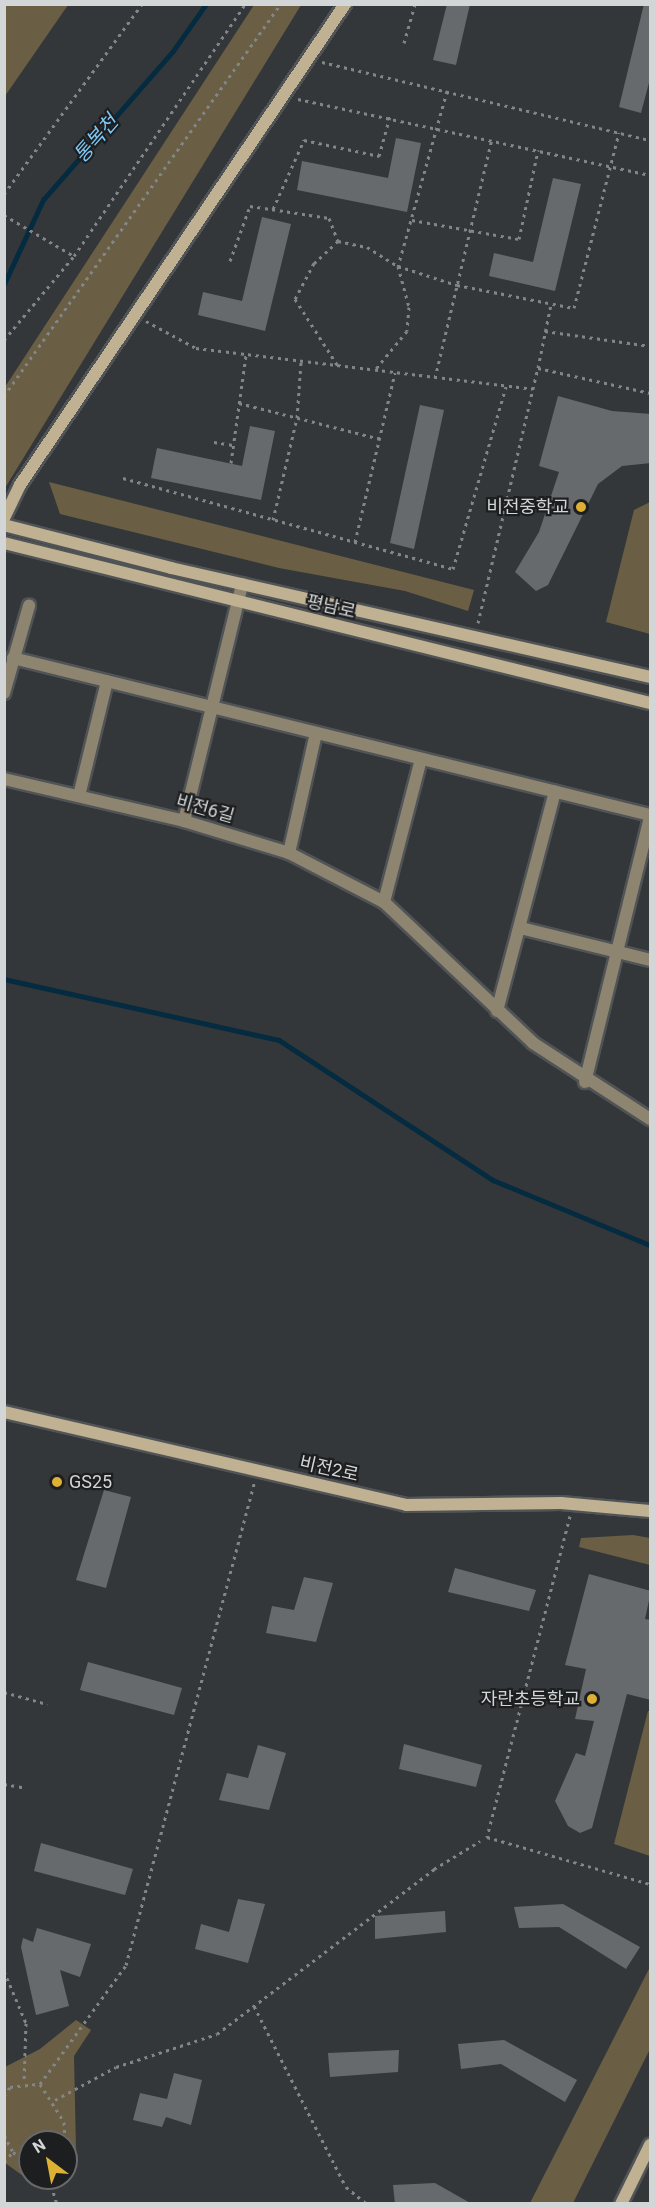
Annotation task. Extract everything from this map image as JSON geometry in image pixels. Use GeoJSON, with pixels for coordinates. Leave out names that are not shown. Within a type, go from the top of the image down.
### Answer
{"type":"FeatureCollection","features":[{"type":"Feature","properties":{"kind":"street"},"geometry":{"type":"LineString","coordinates":[[4,518],[20,485],[345,4]]}},
{"type":"Feature","properties":{"kind":"street"},"geometry":{"type":"LineString","coordinates":[[4,525],[243,584],[475,634],[651,677]]}},
{"type":"Feature","properties":{"kind":"street","name":"평남로"},"geometry":{"type":"LineString","coordinates":[[4,543],[239,604],[651,703]]}},
{"type":"Feature","properties":{"kind":"street"},"geometry":{"type":"LineString","coordinates":[[184,821],[210,707],[243,584]]}},
{"type":"Feature","properties":{"kind":"street"},"geometry":{"type":"LineString","coordinates":[[4,693],[28,606]]}},
{"type":"Feature","properties":{"kind":"street"},"geometry":{"type":"LineString","coordinates":[[14,658],[651,817],[585,1082]]}},
{"type":"Feature","properties":{"kind":"street"},"geometry":{"type":"LineString","coordinates":[[79,796],[107,681]]}},
{"type":"Feature","properties":{"kind":"street"},"geometry":{"type":"LineString","coordinates":[[288,853],[316,733]]}},
{"type":"Feature","properties":{"kind":"street"},"geometry":{"type":"LineString","coordinates":[[384,903],[421,759]]}},
{"type":"Feature","properties":{"kind":"street","name":"비전6길"},"geometry":{"type":"LineString","coordinates":[[4,779],[184,821],[288,853],[384,903],[450,959],[498,1011],[585,1082],[651,1119]]}},
{"type":"Feature","properties":{"kind":"street"},"geometry":{"type":"LineString","coordinates":[[498,1011],[522,928],[555,792]]}},
{"type":"Feature","properties":{"kind":"street"},"geometry":{"type":"LineString","coordinates":[[522,928],[651,960]]}},
{"type":"Feature","properties":{"kind":"street","name":"비전2로"},"geometry":{"type":"LineString","coordinates":[[4,1412],[406,1505],[573,1504],[651,1511]]}},
{"type":"Feature","properties":{"kind":"street"},"geometry":{"type":"LineString","coordinates":[[621,2204],[651,2145]]}},
{"type":"Feature","properties":{"kind":"path"},"geometry":{"type":"LineString","coordinates":[[4,194],[142,4]]}},
{"type":"Feature","properties":{"kind":"path"},"geometry":{"type":"LineString","coordinates":[[4,340],[74,256],[245,4]]}},
{"type":"Feature","properties":{"kind":"path"},"geometry":{"type":"LineString","coordinates":[[4,396],[281,4]]}},
{"type":"Feature","properties":{"kind":"path"},"geometry":{"type":"LineString","coordinates":[[405,43],[415,4]]}},
{"type":"Feature","properties":{"kind":"path"},"geometry":{"type":"LineString","coordinates":[[310,59],[651,140]]}},
{"type":"Feature","properties":{"kind":"path"},"geometry":{"type":"LineString","coordinates":[[374,371],[407,331],[409,307],[398,266],[440,127],[447,92]]}},
{"type":"Feature","properties":{"kind":"path"},"geometry":{"type":"LineString","coordinates":[[284,96],[390,116],[651,175]]}},
{"type":"Feature","properties":{"kind":"path"},"geometry":{"type":"LineString","coordinates":[[273,209],[304,140],[379,156],[390,116]]}},
{"type":"Feature","properties":{"kind":"path"},"geometry":{"type":"LineString","coordinates":[[338,241],[367,247],[398,266],[457,285],[574,308],[608,165],[619,133]]}},
{"type":"Feature","properties":{"kind":"path"},"geometry":{"type":"LineString","coordinates":[[435,378],[492,139]]}},
{"type":"Feature","properties":{"kind":"path"},"geometry":{"type":"LineString","coordinates":[[412,220],[469,234],[519,239],[538,150]]}},
{"type":"Feature","properties":{"kind":"path"},"geometry":{"type":"LineString","coordinates":[[230,261],[250,206],[329,218],[338,241]]}},
{"type":"Feature","properties":{"kind":"path"},"geometry":{"type":"LineString","coordinates":[[4,215],[74,256]]}},
{"type":"Feature","properties":{"kind":"path"},"geometry":{"type":"LineString","coordinates":[[338,241],[314,263],[295,299],[338,366]]}},
{"type":"Feature","properties":{"kind":"path"},"geometry":{"type":"LineString","coordinates":[[475,634],[551,304]]}},
{"type":"Feature","properties":{"kind":"path"},"geometry":{"type":"LineString","coordinates":[[136,315],[196,348],[533,389]]}},
{"type":"Feature","properties":{"kind":"path"},"geometry":{"type":"LineString","coordinates":[[545,331],[651,346]]}},
{"type":"Feature","properties":{"kind":"path"},"geometry":{"type":"LineString","coordinates":[[231,463],[246,355]]}},
{"type":"Feature","properties":{"kind":"path"},"geometry":{"type":"LineString","coordinates":[[273,520],[297,418],[302,362]]}},
{"type":"Feature","properties":{"kind":"path"},"geometry":{"type":"LineString","coordinates":[[538,368],[651,393]]}},
{"type":"Feature","properties":{"kind":"path"},"geometry":{"type":"LineString","coordinates":[[355,542],[395,373]]}},
{"type":"Feature","properties":{"kind":"path"},"geometry":{"type":"LineString","coordinates":[[123,478],[453,569],[506,387]]}},
{"type":"Feature","properties":{"kind":"path"},"geometry":{"type":"LineString","coordinates":[[239,403],[381,439]]}},
{"type":"Feature","properties":{"kind":"path"},"geometry":{"type":"LineString","coordinates":[[214,442],[233,445]]}},
{"type":"Feature","properties":{"kind":"path"},"geometry":{"type":"LineString","coordinates":[[40,2084],[126,1965],[258,1471]]}},
{"type":"Feature","properties":{"kind":"path"},"geometry":{"type":"LineString","coordinates":[[573,1504],[487,1837],[651,1884]]}},
{"type":"Feature","properties":{"kind":"path"},"geometry":{"type":"LineString","coordinates":[[4,1692],[47,1704]]}},
{"type":"Feature","properties":{"kind":"path"},"geometry":{"type":"LineString","coordinates":[[4,1784],[26,1788]]}},
{"type":"Feature","properties":{"kind":"path"},"geometry":{"type":"LineString","coordinates":[[55,2100],[116,2067],[217,2034],[434,1869],[480,1841]]}},
{"type":"Feature","properties":{"kind":"path"},"geometry":{"type":"LineString","coordinates":[[4,1971],[26,2023],[24,2082]]}},
{"type":"Feature","properties":{"kind":"path"},"geometry":{"type":"LineString","coordinates":[[254,2006],[346,2187],[367,2204]]}},
{"type":"Feature","properties":{"kind":"path"},"geometry":{"type":"LineString","coordinates":[[4,2096],[10,2087],[24,2082],[40,2084],[55,2100],[62,2130]]}},
{"type":"Feature","properties":{"kind":"path"},"geometry":{"type":"LineString","coordinates":[[4,2135],[13,2152],[18,2156]]}},
{"type":"Feature","properties":{"kind":"path"},"geometry":{"type":"LineString","coordinates":[[4,2162],[13,2152]]}},
{"type":"Feature","properties":{"kind":"shaded area"},"geometry":{"type":"Polygon","coordinates":[[[4,5],[68,5],[5,96],[4,5]]]}},
{"type":"Feature","properties":{"kind":"shaded area"},"geometry":{"type":"Polygon","coordinates":[[[254,5],[301,5],[5,488],[5,387],[254,5]]]}},
{"type":"Feature","properties":{"kind":"shaded area"},"geometry":{"type":"Polygon","coordinates":[[[49,482],[474,590],[468,611],[405,591],[279,568],[60,514],[49,482]]]}},
{"type":"Feature","properties":{"kind":"shaded area"},"geometry":{"type":"Polygon","coordinates":[[[650,502],[650,634],[606,622],[634,510],[650,502]]]}},
{"type":"Feature","properties":{"kind":"shaded area"},"geometry":{"type":"Polygon","coordinates":[[[633,1535],[650,1538],[650,1565],[579,1547],[581,1538],[633,1535]]]}},
{"type":"Feature","properties":{"kind":"shaded area"},"geometry":{"type":"Polygon","coordinates":[[[648,1711],[650,1711],[650,1856],[614,1844],[648,1711]]]}},
{"type":"Feature","properties":{"kind":"shaded area"},"geometry":{"type":"Polygon","coordinates":[[[650,1967],[650,2049],[573,2203],[530,2203],[650,1967]]]}},
{"type":"Feature","properties":{"kind":"shaded area"},"geometry":{"type":"Polygon","coordinates":[[[76,2020],[91,2030],[74,2056],[76,2130],[18,2130],[18,2172],[5,2163],[5,2067],[40,2049],[76,2020]]]}},
{"type":"Feature","properties":{"kind":"building"},"geometry":{"type":"Polygon","coordinates":[[[447,4],[470,4],[456,65],[433,60],[447,4]]]}},
{"type":"Feature","properties":{"kind":"building"},"geometry":{"type":"Polygon","coordinates":[[[644,4],[651,4],[651,75],[641,113],[619,107],[644,4]]]}},
{"type":"Feature","properties":{"kind":"building"},"geometry":{"type":"Polygon","coordinates":[[[396,138],[421,143],[407,212],[297,190],[302,161],[388,178],[396,138]]]}},
{"type":"Feature","properties":{"kind":"building"},"geometry":{"type":"Polygon","coordinates":[[[553,178],[581,184],[555,291],[489,276],[494,253],[533,262],[553,178]]]}},
{"type":"Feature","properties":{"kind":"building"},"geometry":{"type":"Polygon","coordinates":[[[262,217],[291,224],[265,331],[198,315],[203,292],[242,301],[262,217]]]}},
{"type":"Feature","properties":{"kind":"building"},"geometry":{"type":"Polygon","coordinates":[[[558,396],[612,411],[651,414],[651,463],[622,466],[598,484],[548,585],[536,591],[515,572],[539,532],[559,472],[539,466],[558,396]]]}},
{"type":"Feature","properties":{"kind":"building"},"geometry":{"type":"Polygon","coordinates":[[[420,405],[444,410],[414,549],[390,543],[420,405]]]}},
{"type":"Feature","properties":{"kind":"building"},"geometry":{"type":"Polygon","coordinates":[[[250,426],[275,431],[261,500],[151,478],[157,448],[242,466],[250,426]]]}},
{"type":"Feature","properties":{"kind":"building"},"geometry":{"type":"Polygon","coordinates":[[[104,1490],[131,1497],[106,1588],[76,1580],[104,1490]]]}},
{"type":"Feature","properties":{"kind":"building"},"geometry":{"type":"Polygon","coordinates":[[[455,1568],[536,1590],[529,1611],[448,1592],[455,1568]]]}},
{"type":"Feature","properties":{"kind":"building"},"geometry":{"type":"Polygon","coordinates":[[[589,1574],[651,1591],[645,1619],[651,1620],[651,1700],[627,1694],[592,1828],[580,1833],[568,1826],[555,1801],[576,1753],[585,1756],[594,1721],[575,1719],[586,1669],[565,1665],[589,1574]]]}},
{"type":"Feature","properties":{"kind":"building"},"geometry":{"type":"Polygon","coordinates":[[[304,1577],[333,1583],[316,1642],[266,1633],[272,1606],[294,1610],[304,1577]]]}},
{"type":"Feature","properties":{"kind":"building"},"geometry":{"type":"Polygon","coordinates":[[[88,1662],[182,1688],[174,1715],[80,1690],[88,1662]]]}},
{"type":"Feature","properties":{"kind":"building"},"geometry":{"type":"Polygon","coordinates":[[[404,1744],[482,1765],[476,1787],[399,1769],[404,1744]]]}},
{"type":"Feature","properties":{"kind":"building"},"geometry":{"type":"Polygon","coordinates":[[[258,1745],[286,1753],[269,1810],[219,1800],[227,1773],[248,1778],[258,1745]]]}},
{"type":"Feature","properties":{"kind":"building"},"geometry":{"type":"Polygon","coordinates":[[[41,1843],[133,1869],[125,1895],[34,1871],[41,1843]]]}},
{"type":"Feature","properties":{"kind":"building"},"geometry":{"type":"Polygon","coordinates":[[[238,1899],[265,1904],[248,1963],[195,1949],[201,1924],[229,1932],[238,1899]]]}},
{"type":"Feature","properties":{"kind":"building"},"geometry":{"type":"Polygon","coordinates":[[[563,1904],[640,1947],[626,1969],[559,1927],[519,1928],[514,1907],[563,1904]]]}},
{"type":"Feature","properties":{"kind":"building"},"geometry":{"type":"Polygon","coordinates":[[[445,1911],[446,1932],[375,1939],[375,1916],[445,1911]]]}},
{"type":"Feature","properties":{"kind":"building"},"geometry":{"type":"Polygon","coordinates":[[[37,1928],[91,1944],[80,1977],[60,1970],[69,2006],[36,2015],[21,1947],[23,1938],[33,1942],[37,1928]]]}},
{"type":"Feature","properties":{"kind":"building"},"geometry":{"type":"Polygon","coordinates":[[[504,2040],[577,2080],[565,2102],[501,2064],[461,2069],[458,2044],[504,2040]]]}},
{"type":"Feature","properties":{"kind":"building"},"geometry":{"type":"Polygon","coordinates":[[[399,2050],[398,2072],[330,2077],[328,2053],[399,2050]]]}},
{"type":"Feature","properties":{"kind":"building"},"geometry":{"type":"Polygon","coordinates":[[[174,2073],[202,2080],[191,2125],[166,2117],[162,2127],[133,2120],[140,2093],[167,2099],[174,2073]]]}},
{"type":"Feature","properties":{"kind":"building"},"geometry":{"type":"Polygon","coordinates":[[[435,2183],[472,2204],[395,2204],[393,2185],[435,2183]]]}},
{"type":"Feature","properties":{"kind":"waterway","name":"통복천"},"geometry":{"type":"LineString","coordinates":[[4,284],[43,200],[173,51],[206,4]]}},
{"type":"Feature","properties":{"kind":"waterway"},"geometry":{"type":"LineString","coordinates":[[4,979],[279,1040],[493,1180],[650,1245]]}},
{"type":"Feature","properties":{"kind":"place","name":"비전중학교"},"geometry":{"type":"Point","coordinates":[581,507]}},
{"type":"Feature","properties":{"kind":"place","name":"GS25"},"geometry":{"type":"Point","coordinates":[57,1482]}},
{"type":"Feature","properties":{"kind":"place","name":"자란초등학교"},"geometry":{"type":"Point","coordinates":[592,1699]}}]}
